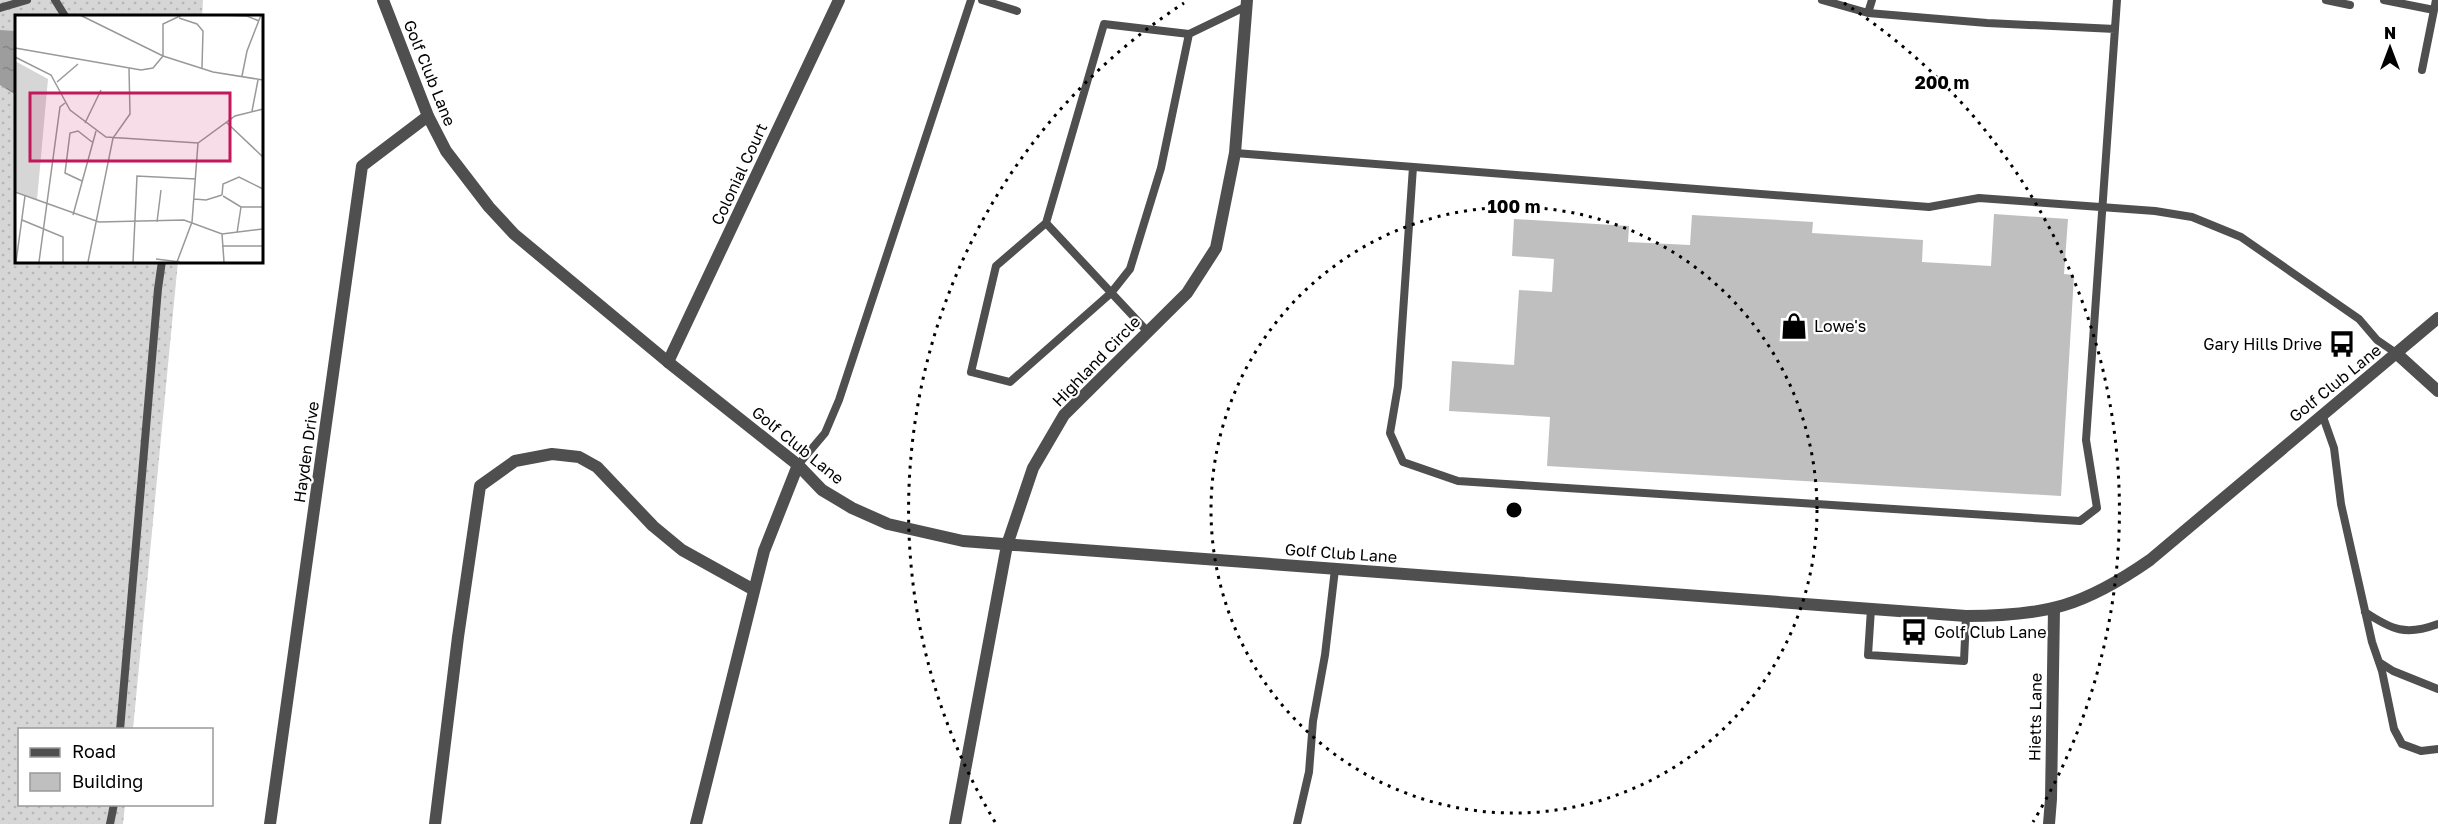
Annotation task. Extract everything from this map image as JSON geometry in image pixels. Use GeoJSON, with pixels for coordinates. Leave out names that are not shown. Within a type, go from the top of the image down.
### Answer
{"type":"FeatureCollection","features":[{"type":"Feature","properties":{"kind":"street","name":"Golf Club Lane"},"geometry":{"type":"LineString","coordinates":[[383,0],[428,116],[446,151],[489,207],[514,234],[668,362],[798,465],[822,490],[852,508],[888,524],[963,541],[1966,616],[1995,616],[2054,609],[2103,590],[2151,560],[2438,318]]}},
{"type":"Feature","properties":{"kind":"street","name":"Colonial Court"},"geometry":{"type":"LineString","coordinates":[[668,362],[839,0]]}},
{"type":"Feature","properties":{"kind":"street","name":"Highland Circle"},"geometry":{"type":"LineString","coordinates":[[956,824],[1007,545],[1033,468],[1064,415],[1186,293],[1216,248],[1234,153],[1247,3]]}},
{"type":"Feature","properties":{"kind":"street","name":"Hayden Drive"},"geometry":{"type":"LineString","coordinates":[[270,824],[362,166],[428,116]]}},
{"type":"Feature","properties":{"kind":"street"},"geometry":{"type":"LineString","coordinates":[[2396,353],[2438,391]]}},
{"type":"Feature","properties":{"kind":"street"},"geometry":{"type":"LineString","coordinates":[[435,824],[458,637],[480,486],[515,461],[552,453],[579,457],[597,467],[653,526],[682,550],[754,591]]}},
{"type":"Feature","properties":{"kind":"street"},"geometry":{"type":"LineString","coordinates":[[696,824],[764,551],[798,465]]}},
{"type":"Feature","properties":{"kind":"street","name":"Hietts Lane"},"geometry":{"type":"LineString","coordinates":[[2049,824],[2054,609]]}},
{"type":"Feature","properties":{"kind":"lane"},"geometry":{"type":"LineString","coordinates":[[0,8],[27,0]]}},
{"type":"Feature","properties":{"kind":"lane"},"geometry":{"type":"LineString","coordinates":[[55,0],[64,15]]}},
{"type":"Feature","properties":{"kind":"lane"},"geometry":{"type":"LineString","coordinates":[[798,465],[825,433],[839,400],[971,0]]}},
{"type":"Feature","properties":{"kind":"lane"},"geometry":{"type":"LineString","coordinates":[[982,0],[1017,11]]}},
{"type":"Feature","properties":{"kind":"lane"},"geometry":{"type":"LineString","coordinates":[[1822,0],[1868,13],[1987,23],[2115,29]]}},
{"type":"Feature","properties":{"kind":"lane"},"geometry":{"type":"LineString","coordinates":[[1868,13],[1872,0]]}},
{"type":"Feature","properties":{"kind":"lane"},"geometry":{"type":"LineString","coordinates":[[1413,167],[1398,386],[1390,433],[1403,462],[1458,481],[2080,521],[2097,508],[2086,440],[2117,0]]}},
{"type":"Feature","properties":{"kind":"lane"},"geometry":{"type":"LineString","coordinates":[[2326,0],[2350,5]]}},
{"type":"Feature","properties":{"kind":"lane"},"geometry":{"type":"LineString","coordinates":[[2384,0],[2434,10]]}},
{"type":"Feature","properties":{"kind":"lane"},"geometry":{"type":"LineString","coordinates":[[2422,70],[2436,0]]}},
{"type":"Feature","properties":{"kind":"lane"},"geometry":{"type":"LineString","coordinates":[[1189,34],[1161,168],[1130,268],[1112,293],[1010,382],[971,372],[996,266],[1046,223],[1104,24],[1189,34],[1247,3]]}},
{"type":"Feature","properties":{"kind":"lane"},"geometry":{"type":"LineString","coordinates":[[1234,153],[1929,207],[1979,198],[2103,207],[2192,217],[2241,237],[2359,319],[2377,340],[2396,353]]}},
{"type":"Feature","properties":{"kind":"lane"},"geometry":{"type":"LineString","coordinates":[[1046,223],[1147,331]]}},
{"type":"Feature","properties":{"kind":"lane"},"geometry":{"type":"LineString","coordinates":[[120,728],[142,456],[162,262]]}},
{"type":"Feature","properties":{"kind":"lane"},"geometry":{"type":"LineString","coordinates":[[2322,414],[2334,448],[2341,504],[2394,729],[2402,744],[2421,751],[2438,748]]}},
{"type":"Feature","properties":{"kind":"lane"},"geometry":{"type":"LineString","coordinates":[[1297,824],[1308,772],[1335,569]]}},
{"type":"Feature","properties":{"kind":"lane"},"geometry":{"type":"LineString","coordinates":[[1871,609],[1868,655],[1964,661],[1966,616]]}},
{"type":"Feature","properties":{"kind":"lane"},"geometry":{"type":"LineString","coordinates":[[2365,612],[2385,625],[2403,631],[2422,630],[2438,624]]}},
{"type":"Feature","properties":{"kind":"lane"},"geometry":{"type":"LineString","coordinates":[[2379,661],[2393,671],[2438,689]]}},
{"type":"Feature","properties":{"kind":"lane"},"geometry":{"type":"LineString","coordinates":[[110,824],[114,806]]}},
{"type":"Feature","properties":{"kind":"shaded area"},"geometry":{"type":"Polygon","coordinates":[[[0,0],[203,0],[202,15],[15,15],[15,262],[178,262],[133,728],[18,728],[18,806],[125,806],[123,824],[0,824],[0,0]]]}},
{"type":"Feature","properties":{"kind":"water"},"geometry":{"type":"Polygon","coordinates":[[[0,30],[15,31],[15,94],[0,85],[0,30]]]}},
{"type":"Feature","properties":{"kind":"building","name":"Lowe's"},"geometry":{"type":"Polygon","coordinates":[[[1994,214],[2068,219],[2064,274],[2074,275],[2061,496],[1547,466],[1550,417],[1449,411],[1452,361],[1514,365],[1519,290],[1552,292],[1554,259],[1512,256],[1514,219],[1629,226],[1628,242],[1690,245],[1692,215],[1813,222],[1812,233],[1923,240],[1922,262],[1991,266],[1994,214]]]}},
{"type":"Feature","properties":{"kind":"place","name":"Lowe's"},"geometry":{"type":"Point","coordinates":[1794,326]}},
{"type":"Feature","properties":{"kind":"place","name":"Gary Hills Drive"},"geometry":{"type":"Point","coordinates":[2342,344]}},
{"type":"Feature","properties":{"kind":"place","name":"Golf Club Lane"},"geometry":{"type":"Point","coordinates":[1914,632]}}]}
